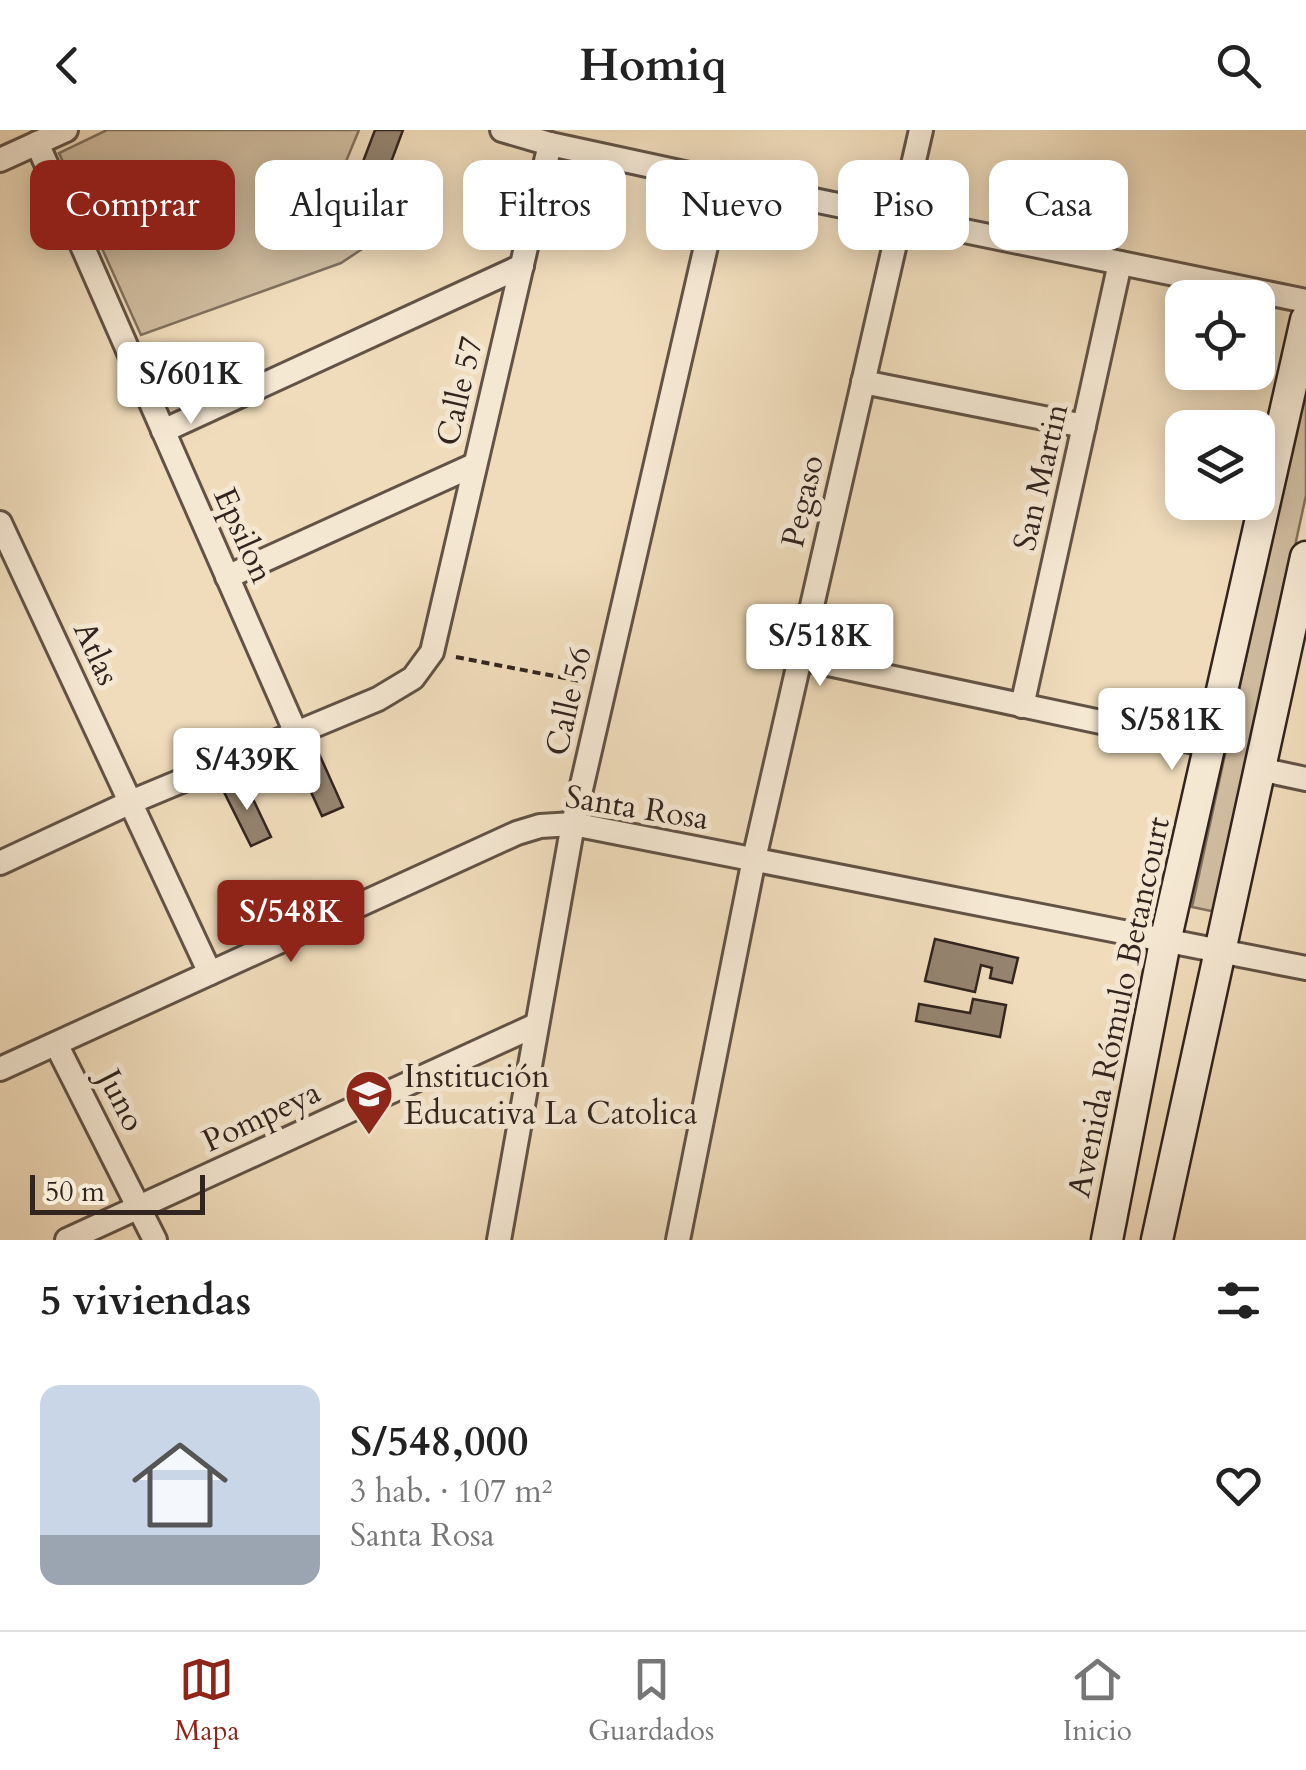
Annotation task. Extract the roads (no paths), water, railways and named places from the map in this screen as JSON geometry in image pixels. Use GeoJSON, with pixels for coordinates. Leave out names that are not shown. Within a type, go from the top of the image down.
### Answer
{"type":"FeatureCollection","features":[{"type":"Feature","properties":{"kind":"street"},"geometry":{"type":"LineString","coordinates":[[0,160],[66,130]]}},
{"type":"Feature","properties":{"kind":"street"},"geometry":{"type":"LineString","coordinates":[[502,130],[646,165]]}},
{"type":"Feature","properties":{"kind":"street","name":"Pegaso"},"geometry":{"type":"LineString","coordinates":[[913,160],[920,130]]}},
{"type":"Feature","properties":{"kind":"street","name":"Epsilon"},"geometry":{"type":"LineString","coordinates":[[37,143],[296,733]]}},
{"type":"Feature","properties":{"kind":"street","name":"Calle 57"},"geometry":{"type":"LineString","coordinates":[[296,733],[390,692],[412,678],[432,652],[550,144]]}},
{"type":"Feature","properties":{"kind":"street"},"geometry":{"type":"LineString","coordinates":[[969,232],[1306,302]]}},
{"type":"Feature","properties":{"kind":"street","name":"Calle 56"},"geometry":{"type":"LineString","coordinates":[[499,1240],[573,824],[706,250]]}},
{"type":"Feature","properties":{"kind":"street","name":"Pegaso"},"geometry":{"type":"LineString","coordinates":[[678,1240],[754,859],[893,250]]}},
{"type":"Feature","properties":{"kind":"street","name":"San Martin"},"geometry":{"type":"LineString","coordinates":[[1022,706],[1120,263]]}},
{"type":"Feature","properties":{"kind":"street"},"geometry":{"type":"LineString","coordinates":[[163,431],[522,266]]}},
{"type":"Feature","properties":{"kind":"street","name":"Avenida Rómulo Betancourt"},"geometry":{"type":"LineString","coordinates":[[1107,1240],[1165,942],[1306,320]]}},
{"type":"Feature","properties":{"kind":"street"},"geometry":{"type":"LineString","coordinates":[[863,382],[1084,426]]}},
{"type":"Feature","properties":{"kind":"street"},"geometry":{"type":"LineString","coordinates":[[227,577],[474,466]]}},
{"type":"Feature","properties":{"kind":"street","name":"Atlas"},"geometry":{"type":"LineString","coordinates":[[0,523],[6,551],[210,973]]}},
{"type":"Feature","properties":{"kind":"street"},"geometry":{"type":"LineString","coordinates":[[1157,1240],[1306,556]]}},
{"type":"Feature","properties":{"kind":"street"},"geometry":{"type":"LineString","coordinates":[[800,658],[1209,745]]}},
{"type":"Feature","properties":{"kind":"street"},"geometry":{"type":"LineString","coordinates":[[0,863],[130,802],[296,733]]}},
{"type":"Feature","properties":{"kind":"street"},"geometry":{"type":"LineString","coordinates":[[1259,769],[1306,780]]}},
{"type":"Feature","properties":{"kind":"street","name":"Santa Rosa"},"geometry":{"type":"LineString","coordinates":[[0,1069],[517,833],[540,826],[573,824],[1306,968]]}},
{"type":"Feature","properties":{"kind":"street","name":"Pompeya"},"geometry":{"type":"LineString","coordinates":[[68,1240],[536,1026]]}},
{"type":"Feature","properties":{"kind":"street","name":"Juno"},"geometry":{"type":"LineString","coordinates":[[56,1044],[156,1240]]}},
{"type":"Feature","properties":{"kind":"place","name":"Institución Educativa La Catolica"},"geometry":{"type":"Point","coordinates":[369,1136]}}]}
